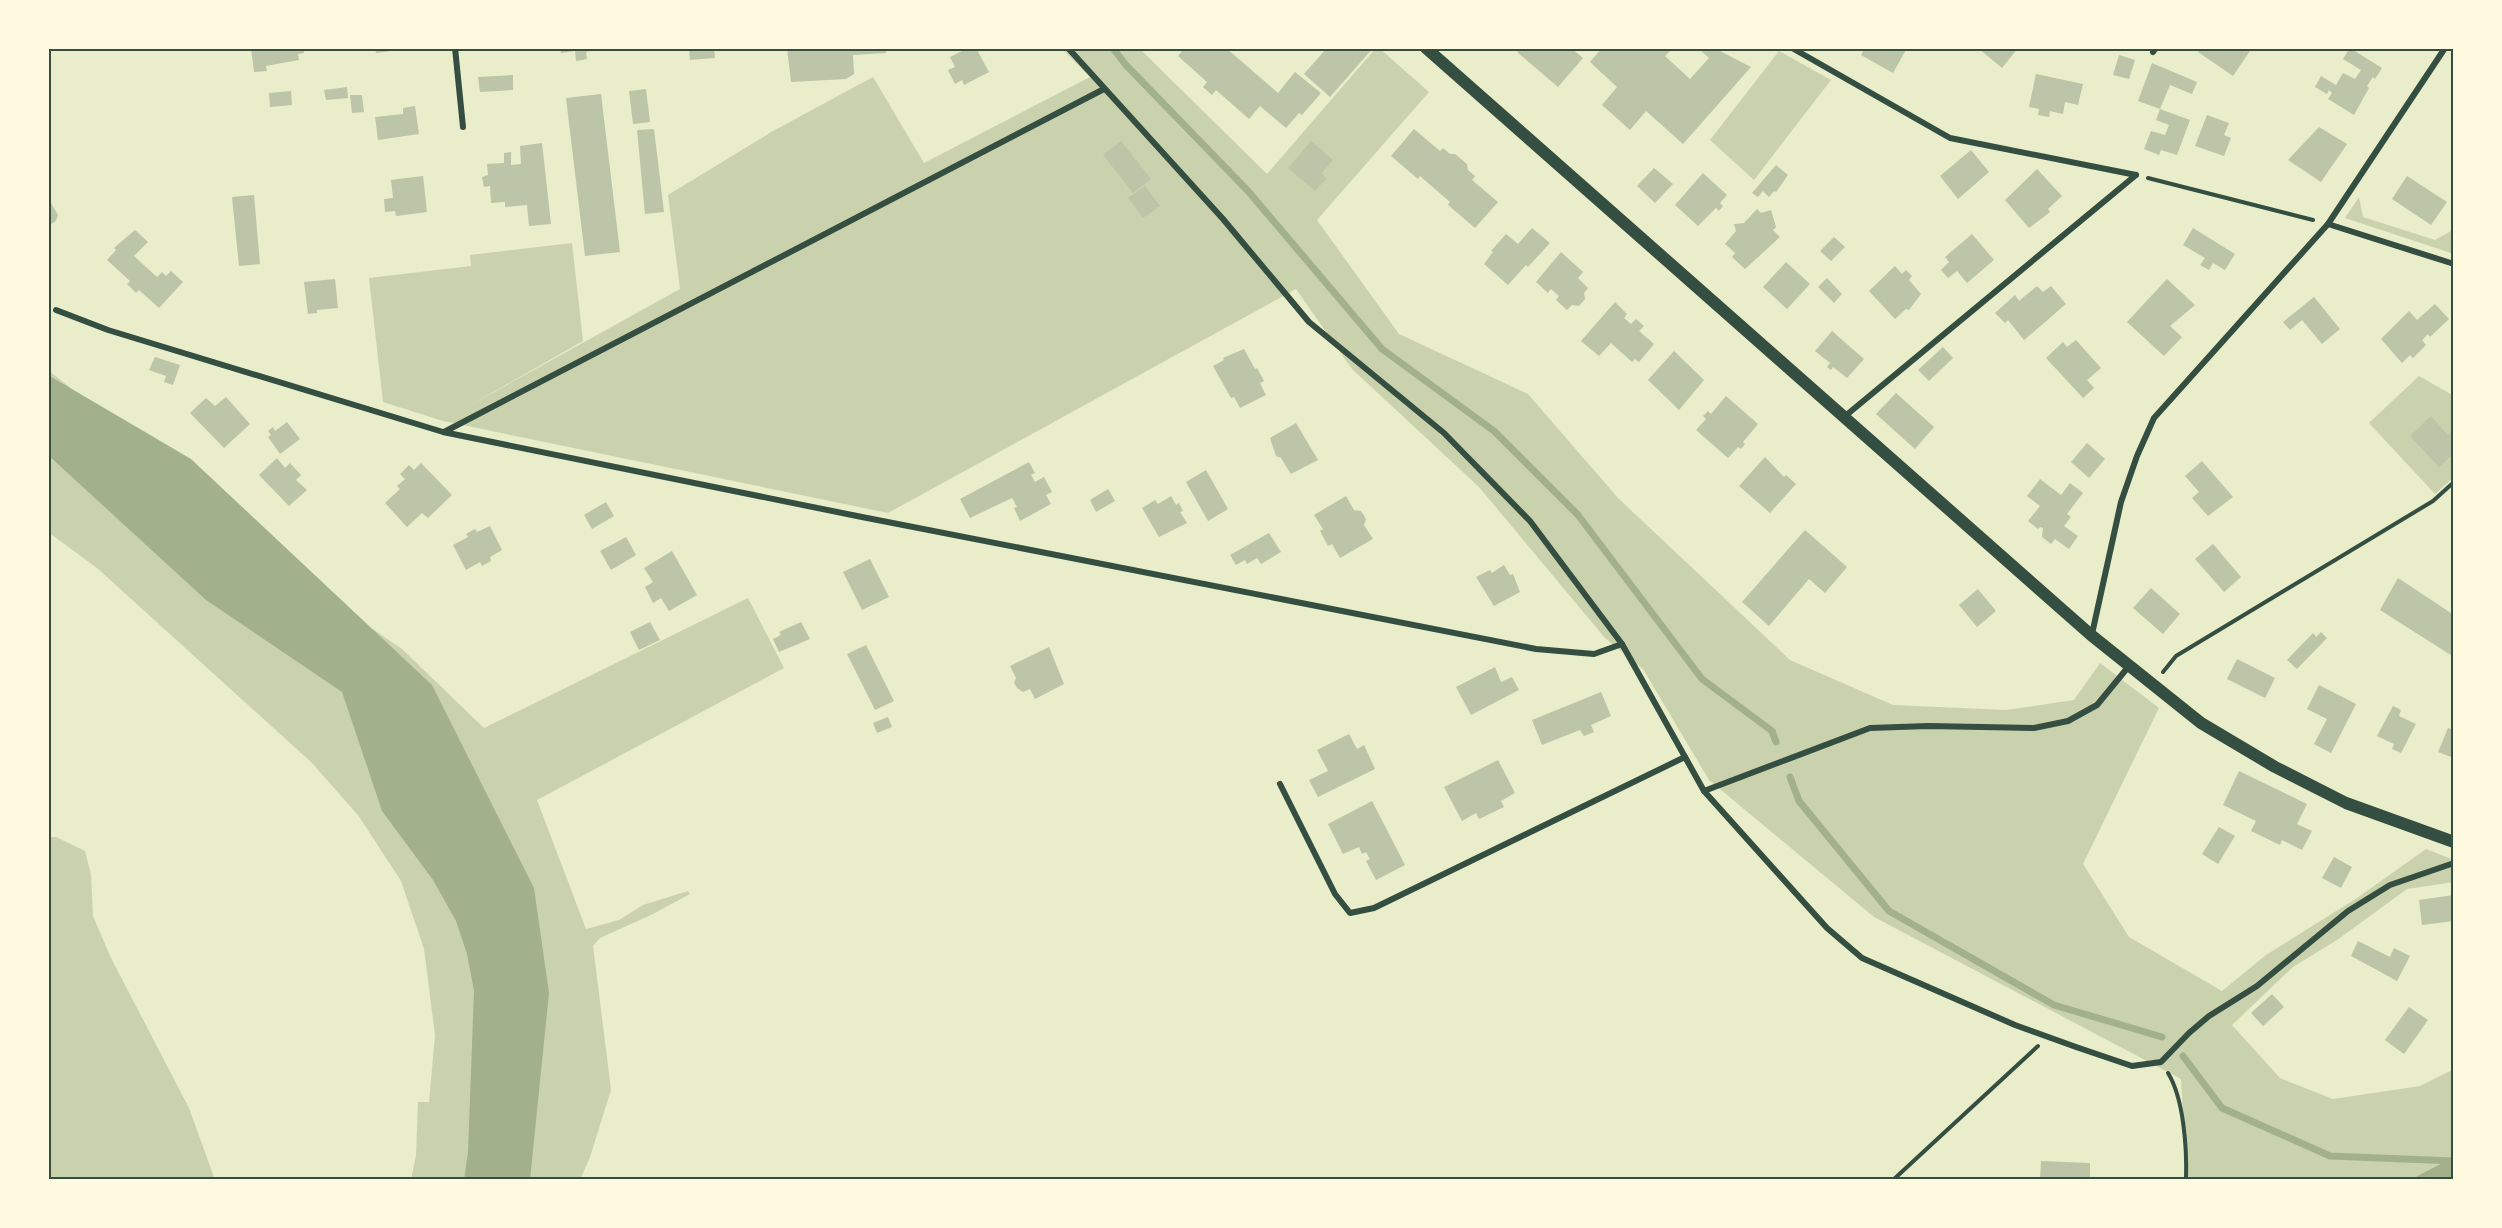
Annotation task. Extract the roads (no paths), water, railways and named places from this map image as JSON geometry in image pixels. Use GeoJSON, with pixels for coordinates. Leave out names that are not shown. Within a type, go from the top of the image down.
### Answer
{"type":"FeatureCollection","features":[{"type":"Feature","properties":{"kind":"main road"},"geometry":{"type":"LineString","coordinates":[[1426,48],[2091,635],[2200,723],[2275,767],[2346,803],[2454,842]]}},
{"type":"Feature","properties":{"kind":"street"},"geometry":{"type":"LineString","coordinates":[[455,48],[463,127]]}},
{"type":"Feature","properties":{"kind":"street"},"geometry":{"type":"LineString","coordinates":[[1068,48],[1223,219],[1309,321],[1443,433],[1530,521],[1622,644],[1704,790],[1827,928],[1862,958],[2015,1025],[2132,1066],[2161,1062],[2209,1016],[2257,986],[2348,911],[2390,885],[2454,863]]}},
{"type":"Feature","properties":{"kind":"street"},"geometry":{"type":"LineString","coordinates":[[1792,48],[1950,138],[2136,175],[1843,417]]}},
{"type":"Feature","properties":{"kind":"street"},"geometry":{"type":"LineString","coordinates":[[2091,635],[2121,502],[2137,456],[2154,418],[2328,224],[2445,48]]}},
{"type":"Feature","properties":{"kind":"street"},"geometry":{"type":"LineString","coordinates":[[443,432],[1104,89]]}},
{"type":"Feature","properties":{"kind":"street"},"geometry":{"type":"LineString","coordinates":[[2328,224],[2454,264]]}},
{"type":"Feature","properties":{"kind":"street"},"geometry":{"type":"LineString","coordinates":[[56,310],[138,340],[443,432],[862,518],[1536,649],[1594,654],[1622,644]]}},
{"type":"Feature","properties":{"kind":"street"},"geometry":{"type":"LineString","coordinates":[[1704,790],[1870,728],[1928,726],[2034,728],[2068,721],[2097,705],[2129,665]]}},
{"type":"Feature","properties":{"kind":"street"},"geometry":{"type":"LineString","coordinates":[[1280,784],[1335,894],[1350,913],[1374,908],[1685,757]]}},
{"type":"Feature","properties":{"kind":"waterway"},"geometry":{"type":"LineString","coordinates":[[1113,48],[1125,64],[1248,191],[1382,349],[1494,431],[1578,515],[1702,679],[1772,731],[1776,742]]}},
{"type":"Feature","properties":{"kind":"waterway"},"geometry":{"type":"LineString","coordinates":[[1790,777],[1799,801],[1889,911],[2054,1005],[2162,1037]]}},
{"type":"Feature","properties":{"kind":"waterway"},"geometry":{"type":"LineString","coordinates":[[2183,1056],[2222,1108],[2330,1156],[2454,1161]]}}]}
